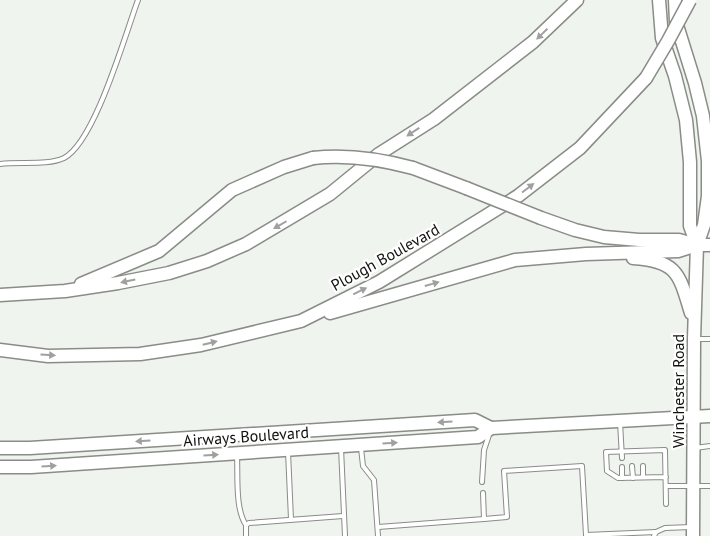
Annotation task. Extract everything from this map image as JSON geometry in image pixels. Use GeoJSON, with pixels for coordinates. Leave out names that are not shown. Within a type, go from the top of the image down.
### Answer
{"type":"FeatureCollection","features":[{"type":"Feature","properties":{"kind":"main road"},"geometry":{"type":"LineString","coordinates":[[0,295],[65,291],[118,284],[169,273],[207,261],[246,244],[330,194],[380,154],[434,119],[533,42],[577,0]]}},
{"type":"Feature","properties":{"kind":"main road","name":"Winchester Road"},"geometry":{"type":"LineString","coordinates":[[659,0],[662,38],[675,76],[686,120],[690,162],[690,226],[704,245]]}},
{"type":"Feature","properties":{"kind":"main road","name":"Winchester Road"},"geometry":{"type":"LineString","coordinates":[[674,0],[676,22],[703,116],[708,161],[709,201],[704,225],[704,245],[694,339],[693,532]]}},
{"type":"Feature","properties":{"kind":"main road","name":"Plough Boulevard"},"geometry":{"type":"LineString","coordinates":[[0,350],[48,356],[140,354],[201,346],[301,321],[379,282],[518,196],[580,148],[646,78],[690,0]]}},
{"type":"Feature","properties":{"kind":"main road"},"geometry":{"type":"LineString","coordinates":[[708,161],[710,125]]}},
{"type":"Feature","properties":{"kind":"main road"},"geometry":{"type":"LineString","coordinates":[[65,291],[159,252],[232,190],[284,167],[313,158],[333,156],[381,160],[414,168],[541,218],[575,230],[604,237],[639,240],[679,240],[704,245]]}},
{"type":"Feature","properties":{"kind":"main road"},"geometry":{"type":"LineString","coordinates":[[301,321],[515,260],[586,254],[678,251],[704,245]]}},
{"type":"Feature","properties":{"kind":"main road"},"geometry":{"type":"LineString","coordinates":[[586,254],[641,258],[665,264],[677,273],[695,323]]}},
{"type":"Feature","properties":{"kind":"main road","name":"Airways Boulevard"},"geometry":{"type":"LineString","coordinates":[[0,448],[30,448],[475,420],[492,428],[710,416]]}},
{"type":"Feature","properties":{"kind":"main road","name":"Airways Boulevard"},"geometry":{"type":"LineString","coordinates":[[0,467],[31,467],[478,437],[492,428]]}},
{"type":"Feature","properties":{"kind":"lane"},"geometry":{"type":"LineString","coordinates":[[0,164],[47,162],[64,158],[80,144],[96,116],[138,0]]}},
{"type":"Feature","properties":{"kind":"lane"},"geometry":{"type":"LineString","coordinates":[[694,339],[710,339]]}},
{"type":"Feature","properties":{"kind":"lane"},"geometry":{"type":"LineString","coordinates":[[620,421],[622,458]]}},
{"type":"Feature","properties":{"kind":"lane"},"geometry":{"type":"LineString","coordinates":[[482,482],[484,450],[492,428]]}},
{"type":"Feature","properties":{"kind":"lane"},"geometry":{"type":"LineString","coordinates":[[361,445],[363,466],[374,480],[378,536]]}},
{"type":"Feature","properties":{"kind":"lane"},"geometry":{"type":"LineString","coordinates":[[341,446],[345,536]]}},
{"type":"Feature","properties":{"kind":"lane"},"geometry":{"type":"LineString","coordinates":[[694,448],[710,446]]}},
{"type":"Feature","properties":{"kind":"lane"},"geometry":{"type":"LineString","coordinates":[[288,450],[291,520]]}},
{"type":"Feature","properties":{"kind":"lane"},"geometry":{"type":"LineString","coordinates":[[642,450],[643,456]]}},
{"type":"Feature","properties":{"kind":"lane"},"geometry":{"type":"LineString","coordinates":[[666,477],[618,478],[607,471],[606,452],[665,450],[666,477],[666,504]]}},
{"type":"Feature","properties":{"kind":"lane"},"geometry":{"type":"LineString","coordinates":[[632,451],[632,457]]}},
{"type":"Feature","properties":{"kind":"lane"},"geometry":{"type":"LineString","coordinates":[[237,453],[240,506],[242,518],[246,525],[246,536]]}},
{"type":"Feature","properties":{"kind":"lane"},"geometry":{"type":"LineString","coordinates":[[378,527],[507,517],[504,471],[582,466],[586,535],[655,534],[665,528],[693,532]]}},
{"type":"Feature","properties":{"kind":"lane"},"geometry":{"type":"LineString","coordinates":[[632,466],[633,478]]}},
{"type":"Feature","properties":{"kind":"lane"},"geometry":{"type":"LineString","coordinates":[[643,466],[644,477]]}},
{"type":"Feature","properties":{"kind":"lane"},"geometry":{"type":"LineString","coordinates":[[622,467],[622,478]]}},
{"type":"Feature","properties":{"kind":"lane"},"geometry":{"type":"LineString","coordinates":[[666,486],[710,486]]}},
{"type":"Feature","properties":{"kind":"lane"},"geometry":{"type":"LineString","coordinates":[[483,493],[484,519]]}},
{"type":"Feature","properties":{"kind":"lane"},"geometry":{"type":"LineString","coordinates":[[246,525],[255,522],[344,516]]}}]}
